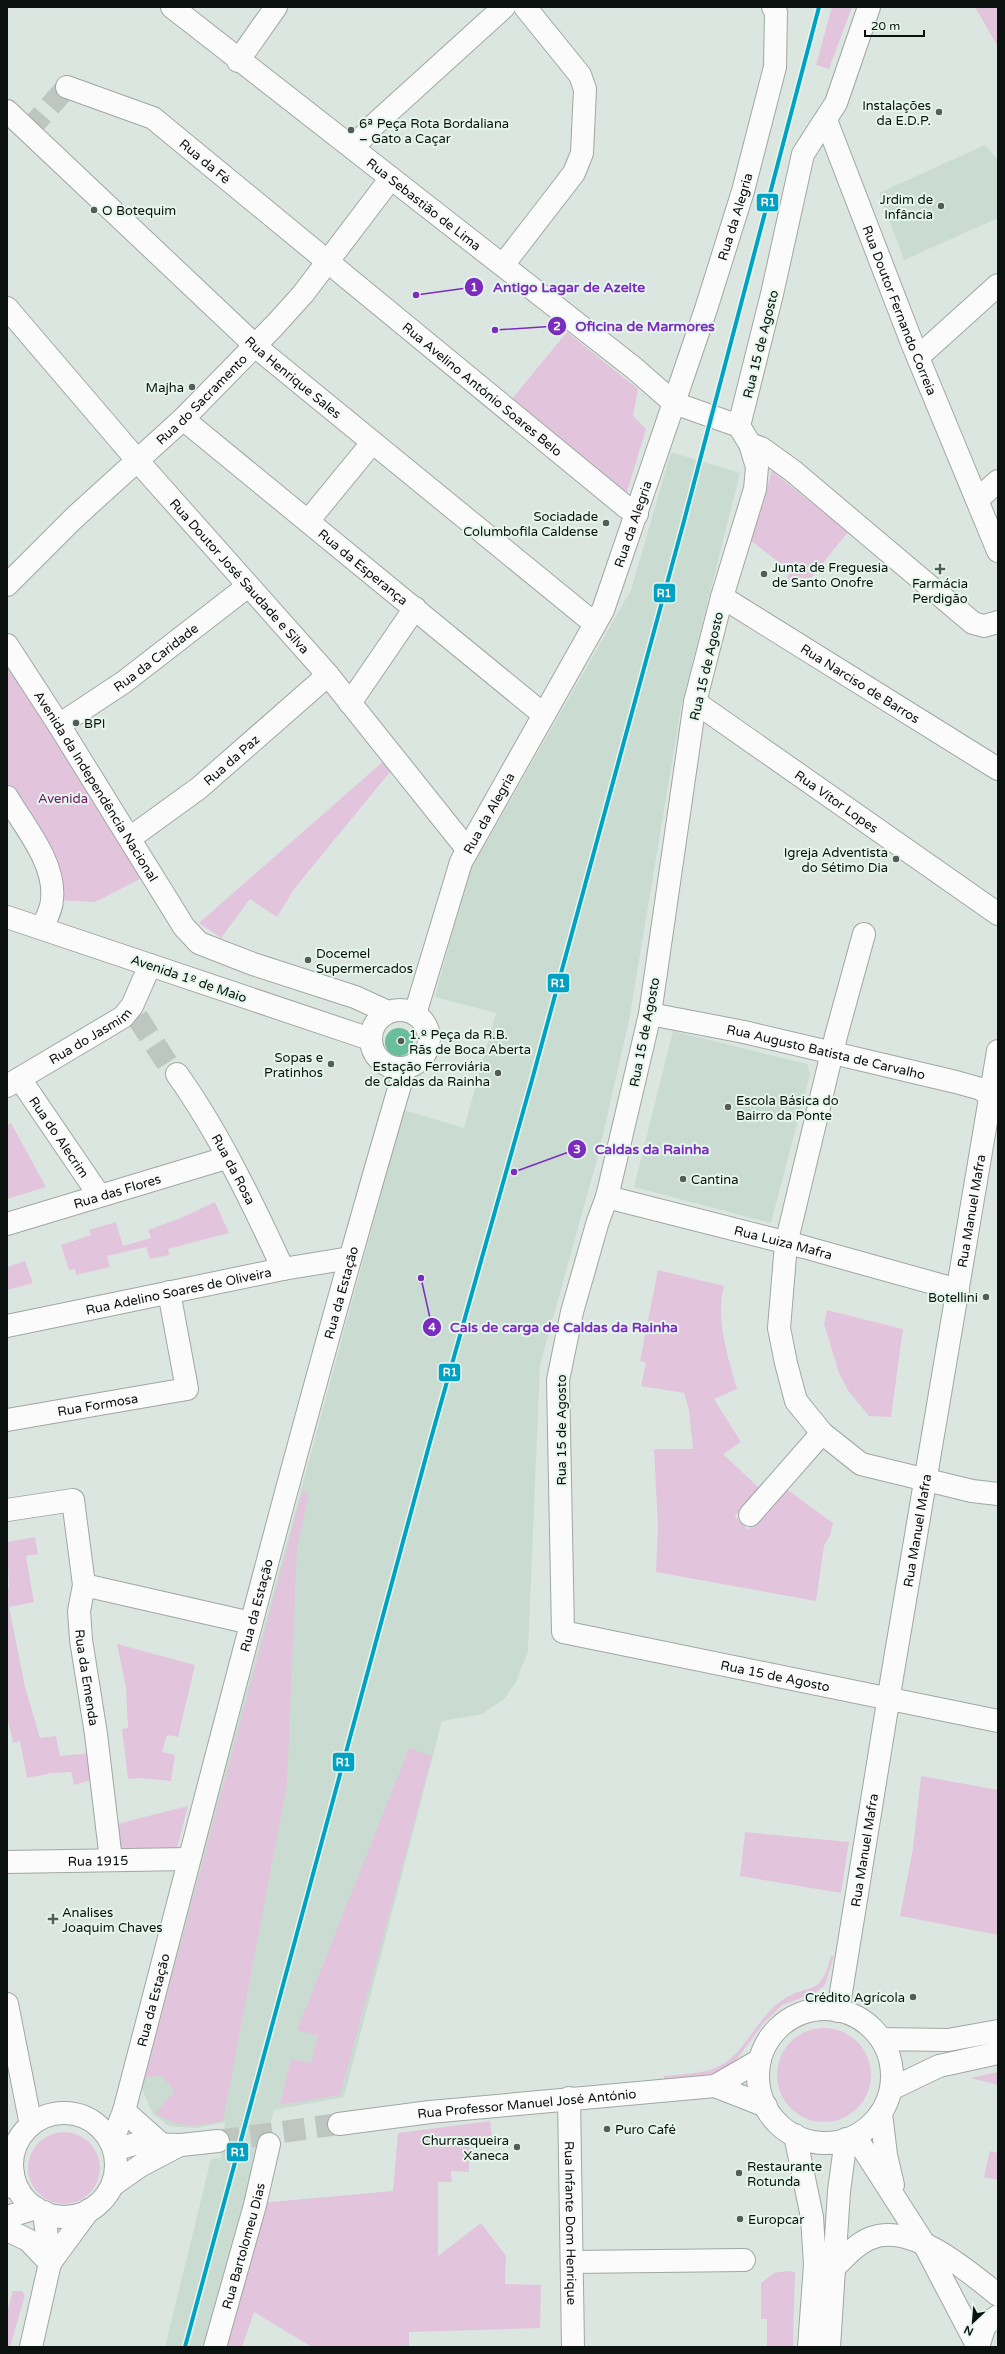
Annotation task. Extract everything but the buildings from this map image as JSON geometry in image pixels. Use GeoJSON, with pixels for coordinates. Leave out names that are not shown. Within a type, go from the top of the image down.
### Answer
{"type":"FeatureCollection","features":[{"type":"Feature","properties":{"kind":"street","name":"Rua Sebastião de Lima"},"geometry":{"type":"LineString","coordinates":[[172,7],[238,61],[391,178],[634,368],[674,403]]}},
{"type":"Feature","properties":{"kind":"street"},"geometry":{"type":"LineString","coordinates":[[238,61],[276,7]]}},
{"type":"Feature","properties":{"kind":"street"},"geometry":{"type":"LineString","coordinates":[[352,148],[374,125],[504,7]]}},
{"type":"Feature","properties":{"kind":"street"},"geometry":{"type":"LineString","coordinates":[[503,265],[574,173],[582,153],[585,89],[580,75],[525,7]]}},
{"type":"Feature","properties":{"kind":"street","name":"Rua da Alegria"},"geometry":{"type":"LineString","coordinates":[[414,1014],[461,862],[467,849],[603,610],[713,289],[767,105],[775,67],[776,12],[773,7]]}},
{"type":"Feature","properties":{"kind":"street","name":"Rua 15 de Agosto"},"geometry":{"type":"LineString","coordinates":[[869,7],[836,103],[803,154],[772,294],[744,435],[757,468],[755,489],[722,597],[695,702],[650,1014],[607,1197],[598,1221],[572,1312],[558,1380],[563,1632],[668,1652],[888,1700]]}},
{"type":"Feature","properties":{"kind":"street","name":"Rua da Fé"},"geometry":{"type":"LineString","coordinates":[[67,86],[153,118],[328,263]]}},
{"type":"Feature","properties":{"kind":"street","name":"Rua Henrique Sales"},"geometry":{"type":"LineString","coordinates":[[7,111],[256,345],[372,443],[595,624]]}},
{"type":"Feature","properties":{"kind":"street","name":"Rua Doutor Fernando Correia"},"geometry":{"type":"LineString","coordinates":[[826,120],[918,357],[978,499],[998,551]]}},
{"type":"Feature","properties":{"kind":"street","name":"Rua do Sacramento"},"geometry":{"type":"LineString","coordinates":[[7,585],[183,419],[256,345],[303,294],[391,178]]}},
{"type":"Feature","properties":{"kind":"street","name":"Rua Avelino António Soares Belo"},"geometry":{"type":"LineString","coordinates":[[328,263],[620,502],[637,514]]}},
{"type":"Feature","properties":{"kind":"street"},"geometry":{"type":"LineString","coordinates":[[918,357],[998,285]]}},
{"type":"Feature","properties":{"kind":"street","name":"Rua Doutor José Saudade e Silva"},"geometry":{"type":"LineString","coordinates":[[7,308],[248,586],[328,675],[467,849]]}},
{"type":"Feature","properties":{"kind":"street"},"geometry":{"type":"LineString","coordinates":[[674,403],[744,435],[798,475],[973,622],[984,626],[998,622]]}},
{"type":"Feature","properties":{"kind":"street","name":"Rua da Esperança"},"geometry":{"type":"LineString","coordinates":[[183,419],[544,715]]}},
{"type":"Feature","properties":{"kind":"street"},"geometry":{"type":"LineString","coordinates":[[308,521],[372,443]]}},
{"type":"Feature","properties":{"kind":"street"},"geometry":{"type":"LineString","coordinates":[[978,499],[998,481]]}},
{"type":"Feature","properties":{"kind":"street","name":"Rua da Caridade"},"geometry":{"type":"LineString","coordinates":[[59,725],[124,682],[248,586]]}},
{"type":"Feature","properties":{"kind":"street","name":"Rua Narciso de Barros"},"geometry":{"type":"LineString","coordinates":[[722,597],[998,769]]}},
{"type":"Feature","properties":{"kind":"street"},"geometry":{"type":"LineString","coordinates":[[350,703],[415,608]]}},
{"type":"Feature","properties":{"kind":"street","name":"Avenida da Independência Nacional"},"geometry":{"type":"LineString","coordinates":[[7,645],[130,838],[184,927],[199,943],[253,964],[355,997],[388,1012]]}},
{"type":"Feature","properties":{"kind":"street","name":"Rua da Paz"},"geometry":{"type":"LineString","coordinates":[[130,838],[199,788],[328,675]]}},
{"type":"Feature","properties":{"kind":"street","name":"Rua Vítor Lopes"},"geometry":{"type":"LineString","coordinates":[[695,702],[998,914]]}},
{"type":"Feature","properties":{"kind":"street"},"geometry":{"type":"LineString","coordinates":[[7,797],[42,856],[51,879],[52,900],[42,928]]}},
{"type":"Feature","properties":{"kind":"street","name":"Avenida 1º de Maio"},"geometry":{"type":"LineString","coordinates":[[7,917],[370,1040]]}},
{"type":"Feature","properties":{"kind":"street"},"geometry":{"type":"LineString","coordinates":[[864,934],[832,1054],[786,1244],[780,1292],[780,1335],[796,1401],[822,1433],[861,1464],[972,1491],[998,1494]]}},
{"type":"Feature","properties":{"kind":"street","name":"Rua do Jasmim"},"geometry":{"type":"LineString","coordinates":[[13,1083],[123,1017],[134,1012],[150,965]]}},
{"type":"Feature","properties":{"kind":"street"},"geometry":{"type":"LineString","coordinates":[[401,1010],[414,1014],[426,1027],[429,1044],[421,1060],[405,1068],[396,1069],[381,1062],[375,1056],[370,1040],[375,1023],[388,1012],[401,1010]]}},
{"type":"Feature","properties":{"kind":"street","name":"Rua Augusto Batista de Carvalho"},"geometry":{"type":"LineString","coordinates":[[650,1014],[744,1032],[832,1054],[956,1082],[981,1089],[994,1099]]}},
{"type":"Feature","properties":{"kind":"street","name":"Rua Manuel Mafra"},"geometry":{"type":"LineString","coordinates":[[838,2011],[888,1700],[958,1290],[994,1099],[998,1051]]}},
{"type":"Feature","properties":{"kind":"street","name":"Rua da Estação"},"geometry":{"type":"LineString","coordinates":[[113,2146],[124,2111],[250,1623],[350,1258],[405,1068]]}},
{"type":"Feature","properties":{"kind":"street","name":"Rua da Rosa"},"geometry":{"type":"LineString","coordinates":[[177,1074],[192,1095],[264,1226],[283,1269]]}},
{"type":"Feature","properties":{"kind":"street","name":"Rua do Alecrim"},"geometry":{"type":"LineString","coordinates":[[13,1083],[99,1195]]}},
{"type":"Feature","properties":{"kind":"street","name":"Rua das Flores"},"geometry":{"type":"LineString","coordinates":[[7,1224],[99,1195],[226,1158]]}},
{"type":"Feature","properties":{"kind":"street","name":"Rua Luiza Mafra"},"geometry":{"type":"LineString","coordinates":[[607,1197],[958,1290]]}},
{"type":"Feature","properties":{"kind":"street","name":"Rua Adelino Soares de Oliveira"},"geometry":{"type":"LineString","coordinates":[[7,1326],[283,1269],[350,1258]]}},
{"type":"Feature","properties":{"kind":"street","name":"Rua Formosa"},"geometry":{"type":"LineString","coordinates":[[7,1420],[188,1389],[169,1292]]}},
{"type":"Feature","properties":{"kind":"street"},"geometry":{"type":"LineString","coordinates":[[750,1515],[822,1433]]}},
{"type":"Feature","properties":{"kind":"street","name":"Rua da Emenda"},"geometry":{"type":"LineString","coordinates":[[7,1510],[73,1500],[84,1584],[79,1611],[81,1640],[96,1734],[111,1860]]}},
{"type":"Feature","properties":{"kind":"street"},"geometry":{"type":"LineString","coordinates":[[84,1584],[250,1623]]}},
{"type":"Feature","properties":{"kind":"street"},"geometry":{"type":"LineString","coordinates":[[888,1700],[998,1721]]}},
{"type":"Feature","properties":{"kind":"street","name":"Rua 1915"},"geometry":{"type":"LineString","coordinates":[[7,1862],[188,1859]]}},
{"type":"Feature","properties":{"kind":"street"},"geometry":{"type":"LineString","coordinates":[[7,2004],[31,2125]]}},
{"type":"Feature","properties":{"kind":"street"},"geometry":{"type":"LineString","coordinates":[[813,2010],[838,2011],[862,2020],[880,2039],[890,2063],[891,2089],[881,2113],[869,2126],[851,2138],[820,2142],[795,2136],[775,2120],[766,2106],[759,2086],[760,2060],[770,2037],[789,2019],[813,2010]]}},
{"type":"Feature","properties":{"kind":"street"},"geometry":{"type":"LineString","coordinates":[[880,2039],[948,2040],[998,2031]]}},
{"type":"Feature","properties":{"kind":"street"},"geometry":{"type":"LineString","coordinates":[[891,2089],[939,2066],[998,2053]]}},
{"type":"Feature","properties":{"kind":"street","name":"Rua Professor Manuel José António"},"geometry":{"type":"LineString","coordinates":[[339,2124],[430,2112],[569,2098],[715,2086],[760,2060]]}},
{"type":"Feature","properties":{"kind":"street","name":"Rua Professor Manuel José António"},"geometry":{"type":"LineString","coordinates":[[715,2086],[766,2106]]}},
{"type":"Feature","properties":{"kind":"street","name":"Rua Infante Dom Henrique"},"geometry":{"type":"LineString","coordinates":[[569,2098],[573,2262],[573,2347]]}},
{"type":"Feature","properties":{"kind":"street"},"geometry":{"type":"LineString","coordinates":[[124,2111],[170,2144]]}},
{"type":"Feature","properties":{"kind":"street"},"geometry":{"type":"LineString","coordinates":[[113,2185],[116,2173],[113,2146],[99,2126],[81,2115],[70,2113],[50,2115],[31,2125],[23,2132],[14,2152],[10,2181],[40,2210],[58,2216],[72,2216],[89,2210],[99,2204],[113,2185],[170,2144]]}},
{"type":"Feature","properties":{"kind":"street"},"geometry":{"type":"LineString","coordinates":[[881,2113],[886,2155],[896,2198]]}},
{"type":"Feature","properties":{"kind":"street"},"geometry":{"type":"LineString","coordinates":[[795,2136],[812,2217],[815,2265],[809,2347]]}},
{"type":"Feature","properties":{"kind":"street"},"geometry":{"type":"LineString","coordinates":[[851,2138],[896,2198],[923,2242],[978,2347]]}},
{"type":"Feature","properties":{"kind":"street"},"geometry":{"type":"LineString","coordinates":[[829,2347],[839,2191],[851,2138]]}},
{"type":"Feature","properties":{"kind":"street"},"geometry":{"type":"LineString","coordinates":[[113,2146],[170,2144],[218,2140]]}},
{"type":"Feature","properties":{"kind":"street","name":"Rua Bartolomeu Dias"},"geometry":{"type":"LineString","coordinates":[[215,2347],[255,2205],[269,2144]]}},
{"type":"Feature","properties":{"kind":"street"},"geometry":{"type":"LineString","coordinates":[[7,2217],[40,2210]]}},
{"type":"Feature","properties":{"kind":"street"},"geometry":{"type":"LineString","coordinates":[[31,2347],[50,2263],[40,2210]]}},
{"type":"Feature","properties":{"kind":"street"},"geometry":{"type":"LineString","coordinates":[[50,2263],[89,2210]]}},
{"type":"Feature","properties":{"kind":"street"},"geometry":{"type":"LineString","coordinates":[[7,2230],[28,2240],[50,2263]]}},
{"type":"Feature","properties":{"kind":"street"},"geometry":{"type":"LineString","coordinates":[[833,2269],[858,2244],[872,2238],[885,2235],[923,2242],[957,2263],[998,2295]]}},
{"type":"Feature","properties":{"kind":"street"},"geometry":{"type":"LineString","coordinates":[[573,2262],[744,2260]]}},
{"type":"Feature","properties":{"kind":"street"},"geometry":{"type":"LineString","coordinates":[[978,2347],[985,2325],[998,2316]]}},
{"type":"Feature","properties":{"kind":"shaded area","name":"Jrdim de Infância"},"geometry":{"type":"Polygon","coordinates":[[[985,145],[998,159],[998,218],[904,260],[879,193],[985,145]]]}},
{"type":"Feature","properties":{"kind":"shaded area"},"geometry":{"type":"Polygon","coordinates":[[[671,452],[740,473],[681,708],[629,1021],[598,1156],[540,1365],[528,1651],[516,1682],[504,1699],[482,1714],[442,1721],[344,2097],[274,2110],[208,2347],[165,2347],[211,2159],[221,2158],[225,2122],[197,2128],[169,2126],[153,2114],[141,2087],[142,2076],[404,1110],[464,1128],[496,1013],[435,997],[468,874],[631,590],[671,452]]]}},
{"type":"Feature","properties":{"kind":"shaded area"},"geometry":{"type":"Polygon","coordinates":[[[399,1028],[409,1032],[413,1042],[409,1052],[399,1056],[389,1052],[385,1042],[389,1032],[399,1028]]]}},
{"type":"Feature","properties":{"kind":"shaded area","name":"Escola Básica do Bairro da Ponte"},"geometry":{"type":"Polygon","coordinates":[[[673,1031],[807,1064],[810,1074],[771,1223],[634,1187],[673,1031]]]}},
{"type":"Feature","properties":{"kind":"green space"},"geometry":{"type":"Polygon","coordinates":[[[832,7],[852,7],[829,69],[816,65],[832,7]]]}},
{"type":"Feature","properties":{"kind":"green space"},"geometry":{"type":"Polygon","coordinates":[[[975,7],[998,7],[998,47],[975,7]]]}},
{"type":"Feature","properties":{"kind":"green space"},"geometry":{"type":"Polygon","coordinates":[[[567,332],[638,389],[633,416],[646,429],[626,495],[511,400],[567,332]]]}},
{"type":"Feature","properties":{"kind":"green space"},"geometry":{"type":"Polygon","coordinates":[[[772,471],[848,532],[803,588],[787,578],[790,571],[750,540],[772,471]]]}},
{"type":"Feature","properties":{"kind":"green space","name":"Avenida"},"geometry":{"type":"Polygon","coordinates":[[[7,645],[149,870],[140,879],[95,902],[53,900],[7,797],[7,645]]]}},
{"type":"Feature","properties":{"kind":"green space"},"geometry":{"type":"Polygon","coordinates":[[[386,759],[394,767],[294,889],[277,917],[250,899],[221,938],[199,923],[386,759]]]}},
{"type":"Feature","properties":{"kind":"green space"},"geometry":{"type":"Polygon","coordinates":[[[11,1123],[46,1187],[7,1199],[7,1125],[11,1123]]]}},
{"type":"Feature","properties":{"kind":"green space"},"geometry":{"type":"Polygon","coordinates":[[[215,1202],[229,1233],[168,1249],[169,1255],[150,1259],[146,1247],[107,1256],[110,1267],[76,1275],[75,1269],[69,1270],[61,1245],[91,1235],[89,1230],[116,1222],[123,1246],[151,1238],[148,1230],[181,1218],[215,1202]]]}},
{"type":"Feature","properties":{"kind":"green space"},"geometry":{"type":"Polygon","coordinates":[[[25,1261],[33,1283],[7,1290],[7,1267],[25,1261]]]}},
{"type":"Feature","properties":{"kind":"green space"},"geometry":{"type":"Polygon","coordinates":[[[658,1270],[724,1286],[721,1312],[722,1325],[737,1389],[714,1399],[741,1442],[723,1454],[759,1488],[735,1516],[748,1530],[785,1488],[833,1523],[830,1535],[824,1546],[816,1601],[656,1572],[658,1528],[654,1449],[693,1449],[689,1410],[684,1393],[641,1386],[646,1363],[640,1361],[658,1270]]]}},
{"type":"Feature","properties":{"kind":"green space"},"geometry":{"type":"Polygon","coordinates":[[[827,1310],[903,1329],[891,1417],[869,1416],[849,1392],[839,1373],[824,1324],[827,1310]]]}},
{"type":"Feature","properties":{"kind":"green space"},"geometry":{"type":"Polygon","coordinates":[[[302,1492],[309,1494],[297,1547],[287,1784],[223,2121],[196,2125],[180,2124],[172,2122],[155,2113],[175,2091],[161,2076],[145,2077],[302,1492]]]}},
{"type":"Feature","properties":{"kind":"green space"},"geometry":{"type":"Polygon","coordinates":[[[35,1537],[38,1554],[26,1556],[34,1602],[9,1607],[25,1687],[40,1738],[56,1736],[60,1756],[90,1753],[94,1779],[74,1785],[71,1772],[52,1773],[27,1778],[20,1741],[13,1743],[7,1716],[7,1588],[9,1587],[7,1542],[35,1537]]]}},
{"type":"Feature","properties":{"kind":"green space"},"geometry":{"type":"Polygon","coordinates":[[[117,1644],[195,1665],[178,1737],[167,1735],[162,1752],[175,1755],[171,1781],[139,1778],[128,1779],[122,1729],[128,1728],[126,1688],[117,1644]]]}},
{"type":"Feature","properties":{"kind":"green space"},"geometry":{"type":"Polygon","coordinates":[[[409,1748],[432,1756],[340,2095],[280,2105],[291,2059],[311,2063],[318,2036],[297,2030],[409,1748]]]}},
{"type":"Feature","properties":{"kind":"green space"},"geometry":{"type":"Polygon","coordinates":[[[921,1776],[998,1790],[998,1935],[900,1916],[913,1848],[921,1776]]]}},
{"type":"Feature","properties":{"kind":"green space"},"geometry":{"type":"Polygon","coordinates":[[[188,1806],[176,1852],[117,1853],[113,1825],[188,1806]]]}},
{"type":"Feature","properties":{"kind":"green space"},"geometry":{"type":"Polygon","coordinates":[[[745,1832],[849,1842],[841,1893],[740,1876],[745,1832]]]}},
{"type":"Feature","properties":{"kind":"green space"},"geometry":{"type":"Polygon","coordinates":[[[831,1956],[834,1956],[825,1985],[815,1993],[782,2005],[763,2024],[736,2060],[725,2068],[706,2076],[664,2081],[664,2076],[704,2071],[720,2066],[726,2062],[741,2048],[766,2015],[781,2001],[790,1995],[817,1985],[827,1970],[831,1956]]]}},
{"type":"Feature","properties":{"kind":"green space"},"geometry":{"type":"Polygon","coordinates":[[[824,2028],[842,2031],[857,2042],[868,2057],[871,2075],[868,2093],[857,2108],[842,2119],[824,2122],[806,2119],[791,2108],[780,2093],[777,2075],[780,2057],[791,2042],[806,2031],[824,2028]]]}},
{"type":"Feature","properties":{"kind":"green space"},"geometry":{"type":"Polygon","coordinates":[[[998,2072],[998,2085],[971,2078],[998,2072]]]}},
{"type":"Feature","properties":{"kind":"green space"},"geometry":{"type":"Polygon","coordinates":[[[490,2121],[492,2137],[470,2138],[469,2172],[451,2171],[452,2182],[438,2182],[438,2256],[481,2223],[506,2256],[505,2284],[541,2285],[540,2328],[409,2332],[409,2347],[312,2347],[254,2312],[242,2347],[221,2347],[260,2203],[393,2191],[398,2133],[490,2121]]]}},
{"type":"Feature","properties":{"kind":"green space"},"geometry":{"type":"Polygon","coordinates":[[[64,2132],[84,2138],[94,2148],[100,2168],[94,2188],[84,2198],[64,2204],[44,2198],[34,2188],[28,2168],[34,2148],[44,2138],[64,2132]]]}},
{"type":"Feature","properties":{"kind":"green space"},"geometry":{"type":"Polygon","coordinates":[[[990,2151],[998,2153],[998,2180],[984,2177],[990,2151]]]}},
{"type":"Feature","properties":{"kind":"green space"},"geometry":{"type":"Polygon","coordinates":[[[787,2271],[795,2272],[793,2347],[767,2347],[767,2319],[761,2319],[761,2283],[774,2273],[787,2271]]]}},
{"type":"Feature","properties":{"kind":"green space"},"geometry":{"type":"Polygon","coordinates":[[[13,2291],[22,2291],[25,2295],[10,2347],[7,2347],[7,2311],[13,2291]]]}},
{"type":"Feature","properties":{"kind":"tunnel"},"geometry":{"type":"LineString","coordinates":[[28,131],[67,87]]}},
{"type":"Feature","properties":{"kind":"tunnel"},"geometry":{"type":"LineString","coordinates":[[137,1017],[169,1066],[177,1074]]}},
{"type":"Feature","properties":{"kind":"tunnel"},"geometry":{"type":"LineString","coordinates":[[218,2141],[339,2124]]}},
{"type":"Feature","properties":{"kind":"transit line","name":"R1"},"geometry":{"type":"LineString","coordinates":[[185,2347],[430,1442],[532,1080],[684,521],[819,7]]}},
{"type":"Feature","properties":{"kind":"place","name":"Instalações da E.D.P."},"geometry":{"type":"Point","coordinates":[939,112]}},
{"type":"Feature","properties":{"kind":"place","name":"6ª Peça Rota Bordaliana – Gato a Caçar"},"geometry":{"type":"Point","coordinates":[351,130]}},
{"type":"Feature","properties":{"kind":"place","name":"Jrdim de Infância"},"geometry":{"type":"Point","coordinates":[941,206]}},
{"type":"Feature","properties":{"kind":"place","name":"O Botequim"},"geometry":{"type":"Point","coordinates":[94,210]}},
{"type":"Feature","properties":{"kind":"place","name":"Antigo Lagar de Azeite"},"geometry":{"type":"Point","coordinates":[416,295]}},
{"type":"Feature","properties":{"kind":"place","name":"Oficina de Marmores"},"geometry":{"type":"Point","coordinates":[495,330]}},
{"type":"Feature","properties":{"kind":"place","name":"Majha"},"geometry":{"type":"Point","coordinates":[192,387]}},
{"type":"Feature","properties":{"kind":"place","name":"Sociadade Columbofila Caldense"},"geometry":{"type":"Point","coordinates":[606,523]}},
{"type":"Feature","properties":{"kind":"place","name":"Farmácia Perdigão"},"geometry":{"type":"Point","coordinates":[940,569]}},
{"type":"Feature","properties":{"kind":"place","name":"Junta de Freguesia de Santo Onofre"},"geometry":{"type":"Point","coordinates":[764,574]}},
{"type":"Feature","properties":{"kind":"place","name":"BPI"},"geometry":{"type":"Point","coordinates":[76,723]}},
{"type":"Feature","properties":{"kind":"place","name":"Igreja Adventista do Sétimo Dia"},"geometry":{"type":"Point","coordinates":[896,859]}},
{"type":"Feature","properties":{"kind":"place","name":"Docemel Supermercados"},"geometry":{"type":"Point","coordinates":[308,960]}},
{"type":"Feature","properties":{"kind":"place","name":"1.º Peça da R.B. Rãs de Boca Aberta"},"geometry":{"type":"Point","coordinates":[401,1041]}},
{"type":"Feature","properties":{"kind":"place","name":"Sopas e Pratinhos"},"geometry":{"type":"Point","coordinates":[331,1064]}},
{"type":"Feature","properties":{"kind":"place","name":"Estação Ferroviária de Caldas da Rainha"},"geometry":{"type":"Point","coordinates":[498,1073]}},
{"type":"Feature","properties":{"kind":"place","name":"Escola Básica do Bairro da Ponte"},"geometry":{"type":"Point","coordinates":[728,1107]}},
{"type":"Feature","properties":{"kind":"place","name":"Caldas da Rainha"},"geometry":{"type":"Point","coordinates":[514,1172]}},
{"type":"Feature","properties":{"kind":"place","name":"Cantina"},"geometry":{"type":"Point","coordinates":[683,1179]}},
{"type":"Feature","properties":{"kind":"place","name":"Cais de carga de Caldas da Rainha"},"geometry":{"type":"Point","coordinates":[421,1278]}},
{"type":"Feature","properties":{"kind":"place","name":"Botellini"},"geometry":{"type":"Point","coordinates":[986,1297]}},
{"type":"Feature","properties":{"kind":"place","name":"Analises Joaquim Chaves"},"geometry":{"type":"Point","coordinates":[53,1919]}},
{"type":"Feature","properties":{"kind":"place","name":"Crédito Agrícola"},"geometry":{"type":"Point","coordinates":[913,1997]}},
{"type":"Feature","properties":{"kind":"place","name":"Puro Café"},"geometry":{"type":"Point","coordinates":[607,2129]}},
{"type":"Feature","properties":{"kind":"place","name":"Churrasqueira Xaneca"},"geometry":{"type":"Point","coordinates":[517,2147]}},
{"type":"Feature","properties":{"kind":"place","name":"Restaurante Rotunda"},"geometry":{"type":"Point","coordinates":[739,2173]}},
{"type":"Feature","properties":{"kind":"place","name":"Europcar"},"geometry":{"type":"Point","coordinates":[740,2219]}}]}
